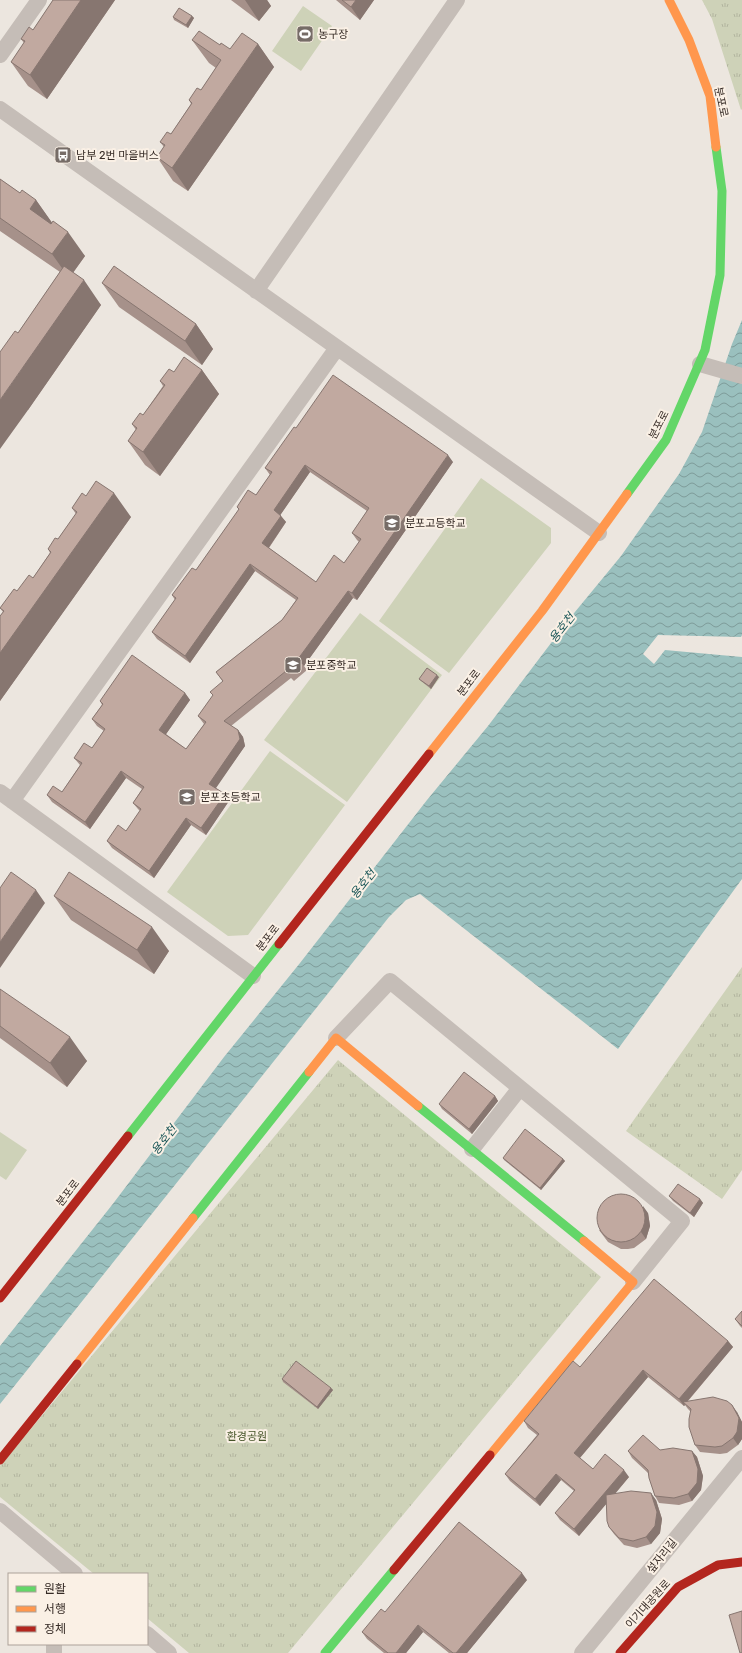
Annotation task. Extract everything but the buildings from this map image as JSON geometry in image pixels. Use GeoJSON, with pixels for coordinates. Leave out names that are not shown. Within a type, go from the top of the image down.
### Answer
{"type":"FeatureCollection","features":[{"type":"Feature","properties":{"kind":"street"},"geometry":{"type":"LineString","coordinates":[[0,55],[39,0]]}},
{"type":"Feature","properties":{"kind":"street"},"geometry":{"type":"LineString","coordinates":[[256,291],[457,0]]}},
{"type":"Feature","properties":{"kind":"street","name":"분포로"},"geometry":{"type":"LineString","coordinates":[[0,1298],[542,610],[666,440],[705,350],[720,275],[722,191],[710,96],[689,40],[669,0]]}},
{"type":"Feature","properties":{"kind":"street"},"geometry":{"type":"LineString","coordinates":[[0,109],[599,533]]}},
{"type":"Feature","properties":{"kind":"street"},"geometry":{"type":"LineString","coordinates":[[253,976],[6,797],[337,348]]}},
{"type":"Feature","properties":{"kind":"street"},"geometry":{"type":"LineString","coordinates":[[700,364],[742,376]]}},
{"type":"Feature","properties":{"kind":"street"},"geometry":{"type":"LineString","coordinates":[[0,1460],[336,1038],[390,981],[682,1221],[325,1653]]}},
{"type":"Feature","properties":{"kind":"street"},"geometry":{"type":"LineString","coordinates":[[336,1038],[633,1282]]}},
{"type":"Feature","properties":{"kind":"street"},"geometry":{"type":"LineString","coordinates":[[472,1149],[520,1088]]}},
{"type":"Feature","properties":{"kind":"street","name":"섶자리길"},"geometry":{"type":"LineString","coordinates":[[582,1653],[742,1458]]}},
{"type":"Feature","properties":{"kind":"street"},"geometry":{"type":"LineString","coordinates":[[0,1511],[74,1573]]}},
{"type":"Feature","properties":{"kind":"street","name":"이기대공원로"},"geometry":{"type":"LineString","coordinates":[[620,1653],[678,1587],[718,1565],[742,1562]]}},
{"type":"Feature","properties":{"kind":"street"},"geometry":{"type":"LineString","coordinates":[[148,1635],[169,1653]]}},
{"type":"Feature","properties":{"kind":"green space"},"geometry":{"type":"Polygon","coordinates":[[[702,0],[742,0],[741,110],[712,19],[702,0]]]}},
{"type":"Feature","properties":{"kind":"green space","name":"농구장"},"geometry":{"type":"Polygon","coordinates":[[[303,6],[332,26],[301,71],[272,51],[303,6]]]}},
{"type":"Feature","properties":{"kind":"green space"},"geometry":{"type":"Polygon","coordinates":[[[481,478],[551,528],[551,543],[449,673],[379,621],[481,478]]]}},
{"type":"Feature","properties":{"kind":"green space"},"geometry":{"type":"Polygon","coordinates":[[[360,613],[442,675],[347,802],[264,740],[360,613]]]}},
{"type":"Feature","properties":{"kind":"green space"},"geometry":{"type":"Polygon","coordinates":[[[270,751],[345,805],[248,935],[228,936],[167,892],[270,751]]]}},
{"type":"Feature","properties":{"kind":"green space"},"geometry":{"type":"Polygon","coordinates":[[[742,967],[742,1170],[722,1199],[626,1131],[742,967]]]}},
{"type":"Feature","properties":{"kind":"green space","name":"환경공원"},"geometry":{"type":"Polygon","coordinates":[[[338,1060],[601,1277],[288,1653],[189,1653],[148,1619],[148,1573],[93,1573],[0,1497],[0,1466],[338,1060]]]}},
{"type":"Feature","properties":{"kind":"green space"},"geometry":{"type":"Polygon","coordinates":[[[0,1132],[27,1150],[6,1180],[0,1176],[0,1132]]]}},
{"type":"Feature","properties":{"kind":"water","name":"용호천"},"geometry":{"type":"Polygon","coordinates":[[[742,320],[742,635],[741,637],[658,635],[643,654],[654,664],[665,650],[742,657],[742,879],[618,1049],[420,894],[406,900],[389,917],[0,1404],[0,1346],[112,1205],[224,1057],[300,963],[427,800],[488,726],[570,618],[621,556],[679,474],[702,432],[732,344],[742,320]]]}},
{"type":"Feature","properties":{"kind":"traffic: fast"},"geometry":{"type":"LineString","coordinates":[[627,494],[666,440],[705,350],[720,275],[722,191],[716,147]]}},
{"type":"Feature","properties":{"kind":"traffic: fast"},"geometry":{"type":"LineString","coordinates":[[128,1136],[279,944]]}},
{"type":"Feature","properties":{"kind":"traffic: fast"},"geometry":{"type":"LineString","coordinates":[[193,1218],[309,1072]]}},
{"type":"Feature","properties":{"kind":"traffic: fast"},"geometry":{"type":"LineString","coordinates":[[418,1106],[584,1241]]}},
{"type":"Feature","properties":{"kind":"traffic: fast"},"geometry":{"type":"LineString","coordinates":[[325,1653],[394,1570]]}},
{"type":"Feature","properties":{"kind":"traffic: slow"},"geometry":{"type":"LineString","coordinates":[[669,0],[689,40],[710,96],[716,147]]}},
{"type":"Feature","properties":{"kind":"traffic: slow"},"geometry":{"type":"LineString","coordinates":[[429,754],[542,611],[627,494]]}},
{"type":"Feature","properties":{"kind":"traffic: slow"},"geometry":{"type":"LineString","coordinates":[[309,1072],[336,1038],[418,1106]]}},
{"type":"Feature","properties":{"kind":"traffic: slow"},"geometry":{"type":"LineString","coordinates":[[77,1364],[193,1218]]}},
{"type":"Feature","properties":{"kind":"traffic: slow"},"geometry":{"type":"LineString","coordinates":[[490,1455],[633,1282],[584,1241]]}},
{"type":"Feature","properties":{"kind":"traffic: jam"},"geometry":{"type":"LineString","coordinates":[[279,944],[429,754]]}},
{"type":"Feature","properties":{"kind":"traffic: jam"},"geometry":{"type":"LineString","coordinates":[[0,1298],[128,1136]]}},
{"type":"Feature","properties":{"kind":"traffic: jam"},"geometry":{"type":"LineString","coordinates":[[0,1460],[77,1364]]}},
{"type":"Feature","properties":{"kind":"traffic: jam"},"geometry":{"type":"LineString","coordinates":[[394,1570],[490,1455]]}},
{"type":"Feature","properties":{"kind":"traffic: jam"},"geometry":{"type":"LineString","coordinates":[[620,1653],[678,1587],[718,1565],[742,1562]]}},
{"type":"Feature","properties":{"kind":"place","name":"농구장"},"geometry":{"type":"Point","coordinates":[305,34]}},
{"type":"Feature","properties":{"kind":"place","name":"남부 2번 마을버스"},"geometry":{"type":"Point","coordinates":[63,155]}},
{"type":"Feature","properties":{"kind":"place","name":"분포고등학교"},"geometry":{"type":"Point","coordinates":[392,523]}},
{"type":"Feature","properties":{"kind":"place","name":"분포중학교"},"geometry":{"type":"Point","coordinates":[293,665]}},
{"type":"Feature","properties":{"kind":"place","name":"분포초등학교"},"geometry":{"type":"Point","coordinates":[187,797]}}]}
